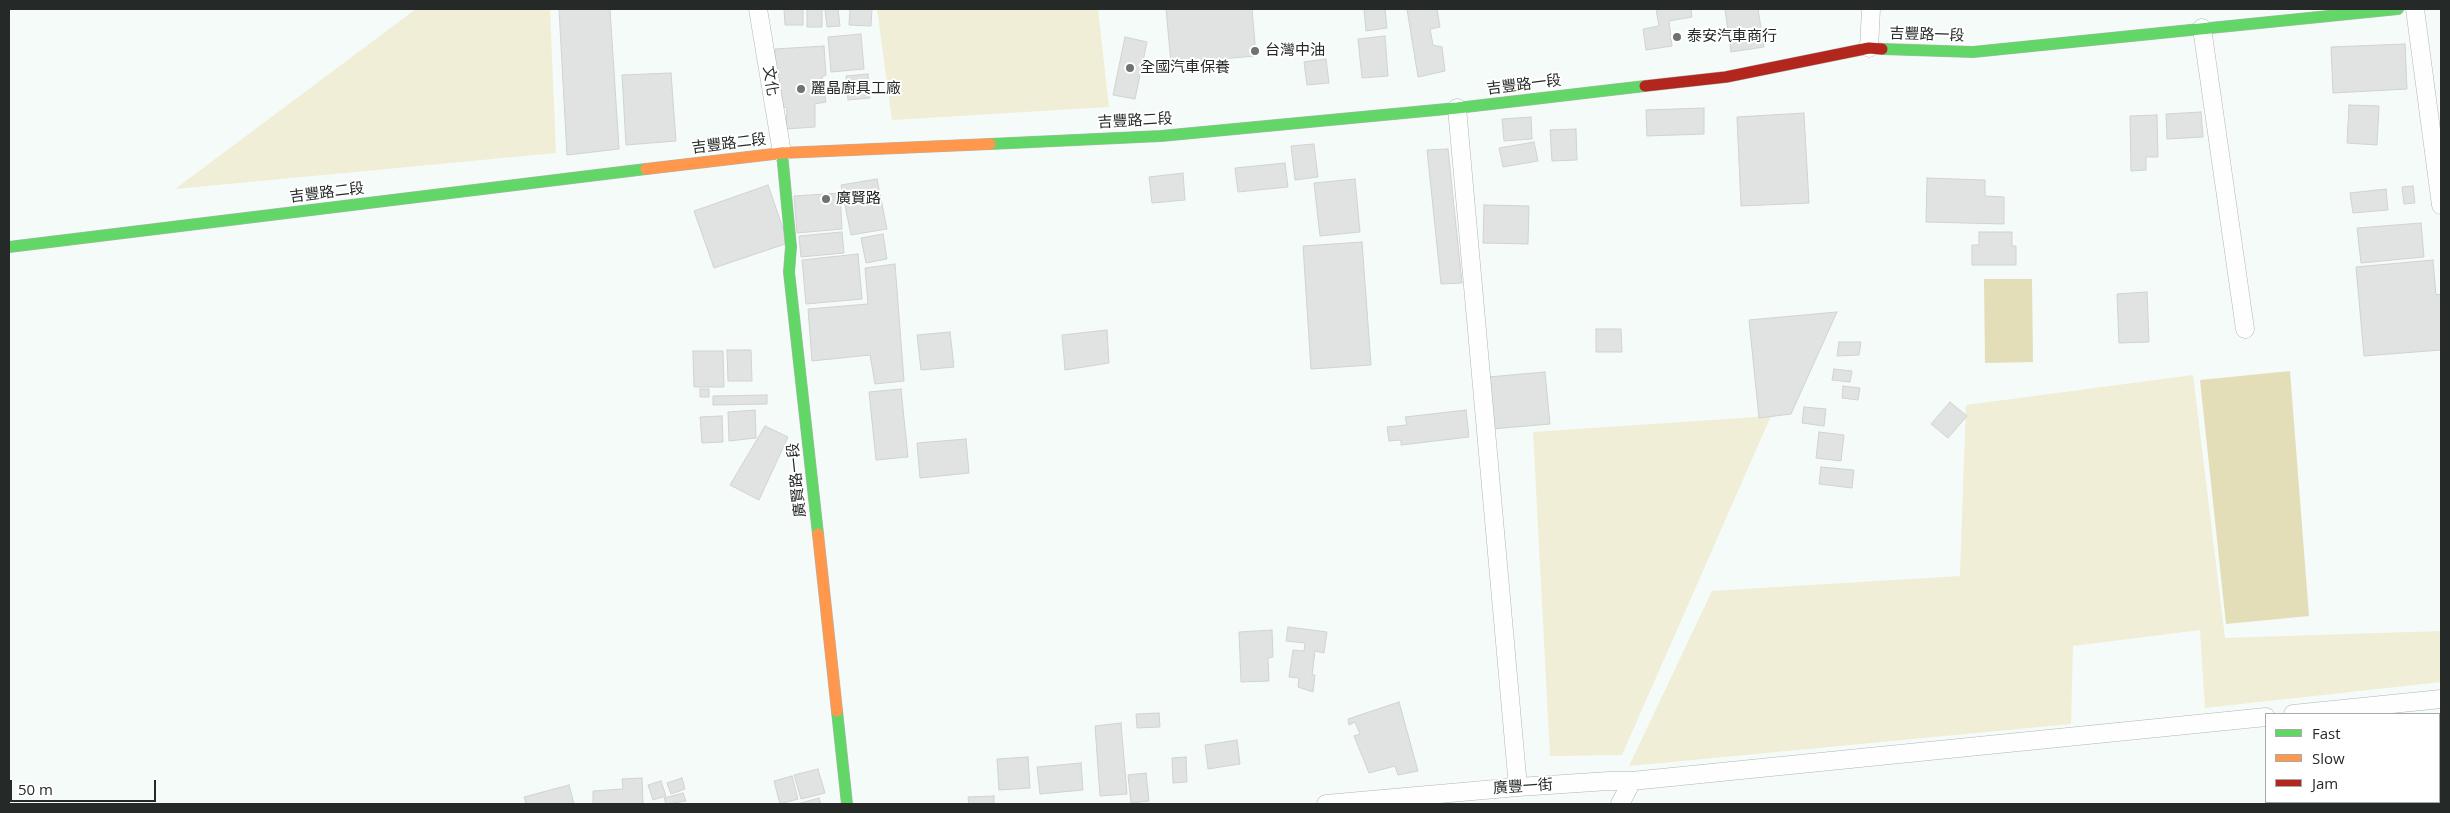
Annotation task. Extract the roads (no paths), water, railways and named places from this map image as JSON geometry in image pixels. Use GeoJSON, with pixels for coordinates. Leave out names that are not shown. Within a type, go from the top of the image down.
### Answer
{"type":"FeatureCollection","features":[{"type":"Feature","properties":{"kind":"main road","name":"吉豐路一段"},"geometry":{"type":"LineString","coordinates":[[1457,108],[1726,76],[1869,48],[1973,52],[2398,9]]}},
{"type":"Feature","properties":{"kind":"main road","name":"吉豐路二段"},"geometry":{"type":"LineString","coordinates":[[9,247],[782,153],[1161,136],[1457,108]]}},
{"type":"Feature","properties":{"kind":"main road","name":"廣賢路一段"},"geometry":{"type":"LineString","coordinates":[[782,153],[792,247],[789,272],[848,804]]}},
{"type":"Feature","properties":{"kind":"street","name":"文化"},"geometry":{"type":"LineString","coordinates":[[758,9],[782,153]]}},
{"type":"Feature","properties":{"kind":"street"},"geometry":{"type":"LineString","coordinates":[[1869,48],[1871,9]]}},
{"type":"Feature","properties":{"kind":"street"},"geometry":{"type":"LineString","coordinates":[[2414,9],[2441,205]]}},
{"type":"Feature","properties":{"kind":"street"},"geometry":{"type":"LineString","coordinates":[[2202,28],[2244,329]]}},
{"type":"Feature","properties":{"kind":"street"},"geometry":{"type":"LineString","coordinates":[[1457,108],[1518,787]]}},
{"type":"Feature","properties":{"kind":"street"},"geometry":{"type":"LineString","coordinates":[[2303,713],[2441,699]]}},
{"type":"Feature","properties":{"kind":"street","name":"廣豐一街"},"geometry":{"type":"LineString","coordinates":[[1326,804],[1518,787],[1632,781],[2265,717]]}},
{"type":"Feature","properties":{"kind":"street"},"geometry":{"type":"LineString","coordinates":[[1620,804],[1632,781]]}},
{"type":"Feature","properties":{"kind":"place","name":"泰安汽車商行"},"geometry":{"type":"Point","coordinates":[1677,37]}},
{"type":"Feature","properties":{"kind":"place","name":"台灣中油"},"geometry":{"type":"Point","coordinates":[1255,51]}},
{"type":"Feature","properties":{"kind":"place","name":"全國汽車保養"},"geometry":{"type":"Point","coordinates":[1130,68]}},
{"type":"Feature","properties":{"kind":"place","name":"麗晶廚具工廠"},"geometry":{"type":"Point","coordinates":[801,89]}},
{"type":"Feature","properties":{"kind":"place","name":"廣賢路"},"geometry":{"type":"Point","coordinates":[826,199]}}]}
